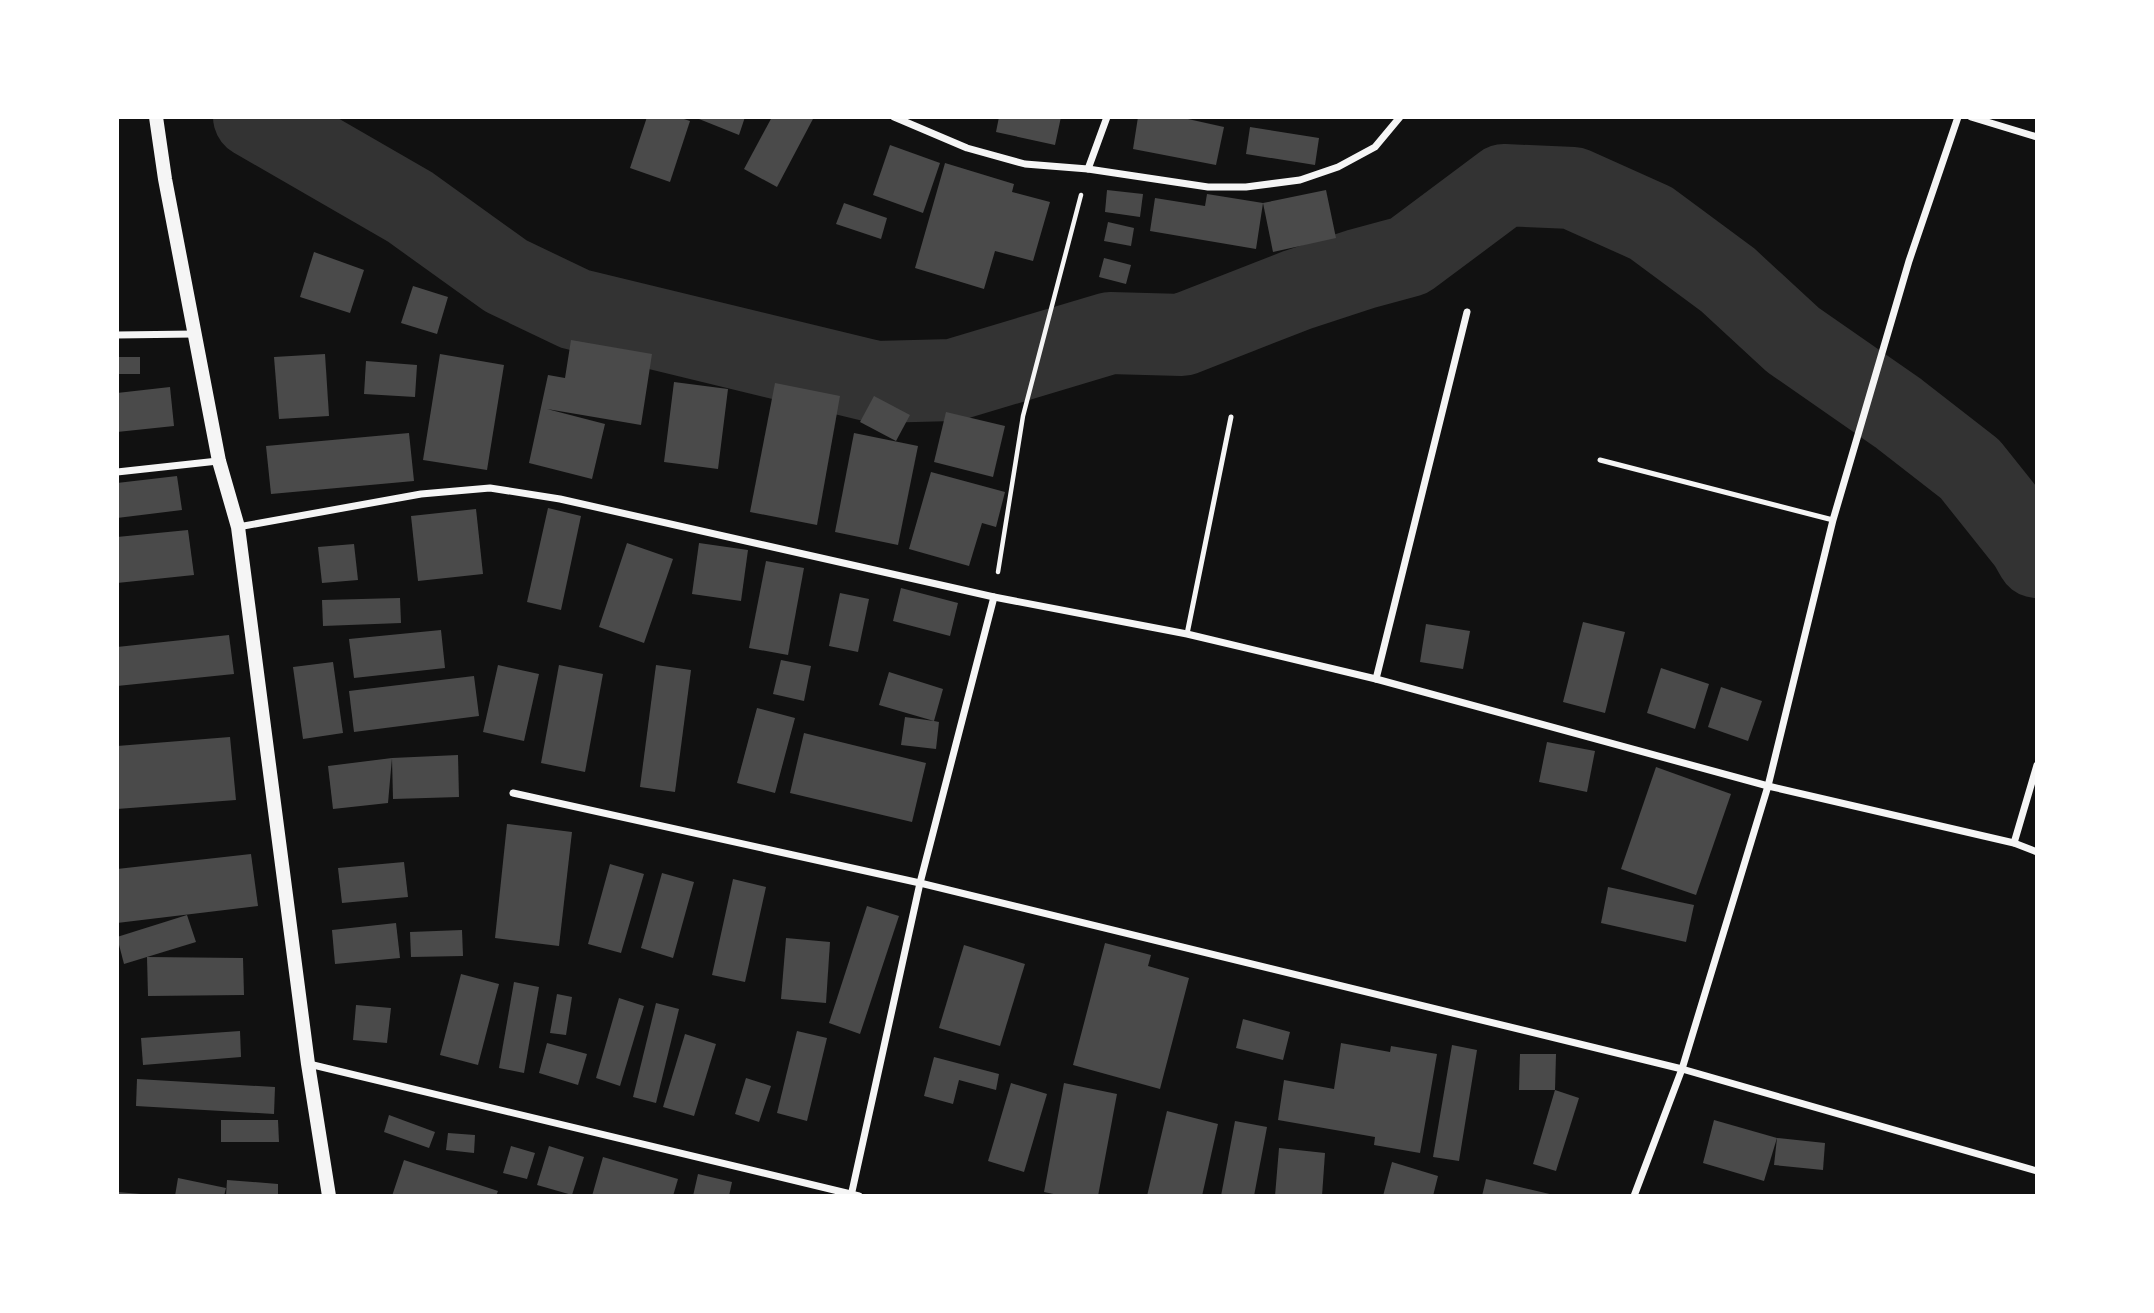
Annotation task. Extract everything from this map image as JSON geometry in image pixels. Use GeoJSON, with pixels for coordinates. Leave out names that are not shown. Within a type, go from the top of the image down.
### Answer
{"type":"FeatureCollection","features":[{"type":"Feature","properties":{"kind":"main road"},"geometry":{"type":"LineString","coordinates":[[156,117],[165,179],[219,461],[238,527],[308,1064],[328,1196]]}},
{"type":"Feature","properties":{"kind":"street"},"geometry":{"type":"LineString","coordinates":[[894,117],[967,148],[1026,164],[1088,169],[1208,187],[1258,186],[1300,180],[1338,167],[1375,147],[1400,117]]}},
{"type":"Feature","properties":{"kind":"street"},"geometry":{"type":"LineString","coordinates":[[1088,169],[1107,117]]}},
{"type":"Feature","properties":{"kind":"street"},"geometry":{"type":"LineString","coordinates":[[1634,1196],[1682,1069],[1768,786],[1833,520],[1909,261],[1958,117]]}},
{"type":"Feature","properties":{"kind":"street"},"geometry":{"type":"LineString","coordinates":[[1971,117],[2037,137]]}},
{"type":"Feature","properties":{"kind":"street"},"geometry":{"type":"LineString","coordinates":[[1376,679],[1467,313]]}},
{"type":"Feature","properties":{"kind":"street"},"geometry":{"type":"LineString","coordinates":[[117,335],[194,334]]}},
{"type":"Feature","properties":{"kind":"street"},"geometry":{"type":"LineString","coordinates":[[117,472],[219,461]]}},
{"type":"Feature","properties":{"kind":"street"},"geometry":{"type":"LineString","coordinates":[[238,527],[421,494],[491,488],[560,499],[994,597],[1187,634],[1376,679],[1768,786],[2014,844],[2037,852]]}},
{"type":"Feature","properties":{"kind":"street"},"geometry":{"type":"LineString","coordinates":[[308,1064],[854,1195],[920,883],[994,597]]}},
{"type":"Feature","properties":{"kind":"street"},"geometry":{"type":"LineString","coordinates":[[2014,844],[2037,765]]}},
{"type":"Feature","properties":{"kind":"street"},"geometry":{"type":"LineString","coordinates":[[513,793],[920,883],[1682,1069],[2037,1171]]}},
{"type":"Feature","properties":{"kind":"lane"},"geometry":{"type":"LineString","coordinates":[[1187,634],[1231,418]]}},
{"type":"Feature","properties":{"kind":"lane"},"geometry":{"type":"LineString","coordinates":[[1600,460],[1833,520]]}},
{"type":"Feature","properties":{"kind":"path"},"geometry":{"type":"LineString","coordinates":[[994,597],[1023,416],[1088,169]]}},
{"type":"Feature","properties":{"kind":"building"},"geometry":{"type":"Polygon","coordinates":[[[647,117],[678,117],[690,121],[670,182],[630,168],[647,117]]]}},
{"type":"Feature","properties":{"kind":"building"},"geometry":{"type":"Polygon","coordinates":[[[745,117],[739,135],[699,119],[745,117]]]}},
{"type":"Feature","properties":{"kind":"building"},"geometry":{"type":"Polygon","coordinates":[[[772,117],[814,117],[777,187],[744,169],[772,117]]]}},
{"type":"Feature","properties":{"kind":"building"},"geometry":{"type":"Polygon","coordinates":[[[999,117],[1061,117],[1055,145],[996,132],[999,117]]]}},
{"type":"Feature","properties":{"kind":"building"},"geometry":{"type":"Polygon","coordinates":[[[1138,117],[1179,117],[1224,127],[1216,165],[1133,149],[1138,117]]]}},
{"type":"Feature","properties":{"kind":"building"},"geometry":{"type":"Polygon","coordinates":[[[1250,127],[1319,138],[1315,165],[1246,154],[1250,127]]]}},
{"type":"Feature","properties":{"kind":"building"},"geometry":{"type":"Polygon","coordinates":[[[890,145],[940,163],[923,213],[873,195],[890,145]]]}},
{"type":"Feature","properties":{"kind":"building"},"geometry":{"type":"Polygon","coordinates":[[[945,163],[1014,184],[1012,192],[1050,202],[1033,261],[995,251],[984,289],[915,268],[945,163]]]}},
{"type":"Feature","properties":{"kind":"building"},"geometry":{"type":"Polygon","coordinates":[[[1107,190],[1143,194],[1140,217],[1105,212],[1107,190]]]}},
{"type":"Feature","properties":{"kind":"building"},"geometry":{"type":"Polygon","coordinates":[[[1326,190],[1336,238],[1273,252],[1263,203],[1326,190]]]}},
{"type":"Feature","properties":{"kind":"building"},"geometry":{"type":"Polygon","coordinates":[[[1207,194],[1263,203],[1256,249],[1150,231],[1155,198],[1205,206],[1207,194]]]}},
{"type":"Feature","properties":{"kind":"building"},"geometry":{"type":"Polygon","coordinates":[[[844,203],[887,218],[881,239],[836,224],[844,203]]]}},
{"type":"Feature","properties":{"kind":"building"},"geometry":{"type":"Polygon","coordinates":[[[1108,222],[1134,228],[1131,246],[1104,241],[1108,222]]]}},
{"type":"Feature","properties":{"kind":"building"},"geometry":{"type":"Polygon","coordinates":[[[314,252],[364,270],[350,313],[300,297],[314,252]]]}},
{"type":"Feature","properties":{"kind":"building"},"geometry":{"type":"Polygon","coordinates":[[[1104,258],[1131,265],[1126,284],[1099,277],[1104,258]]]}},
{"type":"Feature","properties":{"kind":"building"},"geometry":{"type":"Polygon","coordinates":[[[413,286],[448,297],[437,334],[401,323],[413,286]]]}},
{"type":"Feature","properties":{"kind":"building"},"geometry":{"type":"Polygon","coordinates":[[[571,340],[652,354],[641,425],[547,409],[605,424],[592,479],[529,463],[548,375],[565,378],[571,340]]]}},
{"type":"Feature","properties":{"kind":"building"},"geometry":{"type":"Polygon","coordinates":[[[325,354],[329,416],[279,419],[274,357],[325,354]]]}},
{"type":"Feature","properties":{"kind":"building"},"geometry":{"type":"Polygon","coordinates":[[[440,354],[504,365],[487,470],[423,460],[440,354]]]}},
{"type":"Feature","properties":{"kind":"building"},"geometry":{"type":"Polygon","coordinates":[[[117,357],[140,357],[140,374],[117,374],[117,357]]]}},
{"type":"Feature","properties":{"kind":"building"},"geometry":{"type":"Polygon","coordinates":[[[366,361],[417,365],[415,397],[364,394],[366,361]]]}},
{"type":"Feature","properties":{"kind":"building"},"geometry":{"type":"Polygon","coordinates":[[[674,382],[728,389],[718,469],[664,462],[674,382]]]}},
{"type":"Feature","properties":{"kind":"building"},"geometry":{"type":"Polygon","coordinates":[[[775,383],[840,396],[817,525],[750,512],[775,383]]]}},
{"type":"Feature","properties":{"kind":"building"},"geometry":{"type":"Polygon","coordinates":[[[170,387],[174,426],[117,432],[117,393],[170,387]]]}},
{"type":"Feature","properties":{"kind":"building"},"geometry":{"type":"Polygon","coordinates":[[[874,396],[910,415],[896,441],[860,422],[874,396]]]}},
{"type":"Feature","properties":{"kind":"building"},"geometry":{"type":"Polygon","coordinates":[[[946,412],[1005,426],[993,477],[934,462],[946,412]]]}},
{"type":"Feature","properties":{"kind":"building"},"geometry":{"type":"Polygon","coordinates":[[[409,433],[414,481],[271,494],[266,446],[409,433]]]}},
{"type":"Feature","properties":{"kind":"building"},"geometry":{"type":"Polygon","coordinates":[[[854,433],[918,446],[898,545],[835,532],[854,433]]]}},
{"type":"Feature","properties":{"kind":"building"},"geometry":{"type":"Polygon","coordinates":[[[931,472],[1005,492],[996,527],[982,523],[969,566],[909,549],[931,472]]]}},
{"type":"Feature","properties":{"kind":"building"},"geometry":{"type":"Polygon","coordinates":[[[177,476],[182,510],[117,518],[117,483],[177,476]]]}},
{"type":"Feature","properties":{"kind":"building"},"geometry":{"type":"Polygon","coordinates":[[[548,508],[581,516],[561,610],[527,602],[548,508]]]}},
{"type":"Feature","properties":{"kind":"building"},"geometry":{"type":"Polygon","coordinates":[[[476,509],[483,574],[418,581],[411,516],[476,509]]]}},
{"type":"Feature","properties":{"kind":"building"},"geometry":{"type":"Polygon","coordinates":[[[188,530],[194,575],[117,583],[117,537],[188,530]]]}},
{"type":"Feature","properties":{"kind":"building"},"geometry":{"type":"Polygon","coordinates":[[[627,543],[673,559],[644,643],[599,627],[627,543]]]}},
{"type":"Feature","properties":{"kind":"building"},"geometry":{"type":"Polygon","coordinates":[[[699,543],[748,550],[741,601],[692,594],[699,543]]]}},
{"type":"Feature","properties":{"kind":"building"},"geometry":{"type":"Polygon","coordinates":[[[354,544],[358,580],[322,583],[318,547],[354,544]]]}},
{"type":"Feature","properties":{"kind":"building"},"geometry":{"type":"Polygon","coordinates":[[[766,561],[804,568],[788,655],[749,648],[766,561]]]}},
{"type":"Feature","properties":{"kind":"building"},"geometry":{"type":"Polygon","coordinates":[[[901,588],[958,603],[950,636],[893,621],[901,588]]]}},
{"type":"Feature","properties":{"kind":"building"},"geometry":{"type":"Polygon","coordinates":[[[840,593],[869,599],[858,652],[829,646],[840,593]]]}},
{"type":"Feature","properties":{"kind":"building"},"geometry":{"type":"Polygon","coordinates":[[[400,598],[401,623],[323,626],[322,600],[400,598]]]}},
{"type":"Feature","properties":{"kind":"building"},"geometry":{"type":"Polygon","coordinates":[[[1583,622],[1625,632],[1605,713],[1563,702],[1583,622]]]}},
{"type":"Feature","properties":{"kind":"building"},"geometry":{"type":"Polygon","coordinates":[[[1426,624],[1470,631],[1463,669],[1420,662],[1426,624]]]}},
{"type":"Feature","properties":{"kind":"building"},"geometry":{"type":"Polygon","coordinates":[[[441,630],[445,668],[354,678],[349,639],[441,630]]]}},
{"type":"Feature","properties":{"kind":"building"},"geometry":{"type":"Polygon","coordinates":[[[229,635],[234,674],[117,686],[117,647],[229,635]]]}},
{"type":"Feature","properties":{"kind":"building"},"geometry":{"type":"Polygon","coordinates":[[[781,660],[811,666],[804,701],[773,694],[781,660]]]}},
{"type":"Feature","properties":{"kind":"building"},"geometry":{"type":"Polygon","coordinates":[[[333,662],[343,733],[303,739],[293,667],[333,662]]]}},
{"type":"Feature","properties":{"kind":"building"},"geometry":{"type":"Polygon","coordinates":[[[498,665],[539,674],[524,741],[483,732],[498,665]]]}},
{"type":"Feature","properties":{"kind":"building"},"geometry":{"type":"Polygon","coordinates":[[[559,665],[603,674],[585,772],[541,763],[559,665]]]}},
{"type":"Feature","properties":{"kind":"building"},"geometry":{"type":"Polygon","coordinates":[[[656,665],[691,670],[675,792],[640,787],[656,665]]]}},
{"type":"Feature","properties":{"kind":"building"},"geometry":{"type":"Polygon","coordinates":[[[1661,668],[1709,684],[1695,729],[1647,713],[1661,668]]]}},
{"type":"Feature","properties":{"kind":"building"},"geometry":{"type":"Polygon","coordinates":[[[889,672],[943,689],[934,721],[879,705],[889,672]]]}},
{"type":"Feature","properties":{"kind":"building"},"geometry":{"type":"Polygon","coordinates":[[[474,676],[479,716],[354,732],[349,691],[474,676]]]}},
{"type":"Feature","properties":{"kind":"building"},"geometry":{"type":"Polygon","coordinates":[[[1721,687],[1762,701],[1748,741],[1708,727],[1721,687]]]}},
{"type":"Feature","properties":{"kind":"building"},"geometry":{"type":"Polygon","coordinates":[[[757,708],[795,718],[775,793],[737,783],[757,708]]]}},
{"type":"Feature","properties":{"kind":"building"},"geometry":{"type":"Polygon","coordinates":[[[905,717],[939,722],[936,749],[901,745],[905,717]]]}},
{"type":"Feature","properties":{"kind":"building"},"geometry":{"type":"Polygon","coordinates":[[[804,733],[926,763],[912,822],[790,793],[804,733]]]}},
{"type":"Feature","properties":{"kind":"building"},"geometry":{"type":"Polygon","coordinates":[[[230,737],[236,800],[117,809],[117,746],[230,737]]]}},
{"type":"Feature","properties":{"kind":"building"},"geometry":{"type":"Polygon","coordinates":[[[1547,742],[1595,751],[1587,792],[1539,782],[1547,742]]]}},
{"type":"Feature","properties":{"kind":"building"},"geometry":{"type":"Polygon","coordinates":[[[458,755],[459,797],[393,799],[392,758],[458,755]]]}},
{"type":"Feature","properties":{"kind":"building"},"geometry":{"type":"Polygon","coordinates":[[[392,758],[388,803],[333,809],[328,766],[392,758]]]}},
{"type":"Feature","properties":{"kind":"building"},"geometry":{"type":"Polygon","coordinates":[[[1656,767],[1731,794],[1696,895],[1621,869],[1656,767]]]}},
{"type":"Feature","properties":{"kind":"building"},"geometry":{"type":"Polygon","coordinates":[[[507,824],[572,832],[559,946],[495,938],[507,824]]]}},
{"type":"Feature","properties":{"kind":"building"},"geometry":{"type":"Polygon","coordinates":[[[251,854],[258,906],[117,923],[117,869],[251,854]]]}},
{"type":"Feature","properties":{"kind":"building"},"geometry":{"type":"Polygon","coordinates":[[[404,862],[408,897],[342,903],[338,868],[404,862]]]}},
{"type":"Feature","properties":{"kind":"building"},"geometry":{"type":"Polygon","coordinates":[[[610,864],[644,874],[621,953],[588,944],[610,864]]]}},
{"type":"Feature","properties":{"kind":"building"},"geometry":{"type":"Polygon","coordinates":[[[662,873],[694,882],[673,958],[641,948],[662,873]]]}},
{"type":"Feature","properties":{"kind":"building"},"geometry":{"type":"Polygon","coordinates":[[[733,879],[766,887],[745,982],[712,975],[733,879]]]}},
{"type":"Feature","properties":{"kind":"building"},"geometry":{"type":"Polygon","coordinates":[[[1608,887],[1694,905],[1686,942],[1601,923],[1608,887]]]}},
{"type":"Feature","properties":{"kind":"building"},"geometry":{"type":"Polygon","coordinates":[[[867,906],[899,916],[860,1034],[829,1023],[867,906]]]}},
{"type":"Feature","properties":{"kind":"building"},"geometry":{"type":"Polygon","coordinates":[[[187,915],[196,942],[124,964],[117,937],[187,915]]]}},
{"type":"Feature","properties":{"kind":"building"},"geometry":{"type":"Polygon","coordinates":[[[396,923],[400,958],[335,964],[332,930],[396,923]]]}},
{"type":"Feature","properties":{"kind":"building"},"geometry":{"type":"Polygon","coordinates":[[[462,930],[463,956],[411,957],[410,932],[462,930]]]}},
{"type":"Feature","properties":{"kind":"building"},"geometry":{"type":"Polygon","coordinates":[[[786,938],[830,942],[826,1003],[781,999],[786,938]]]}},
{"type":"Feature","properties":{"kind":"building"},"geometry":{"type":"Polygon","coordinates":[[[1105,943],[1151,955],[1148,966],[1189,978],[1160,1089],[1073,1065],[1105,943]]]}},
{"type":"Feature","properties":{"kind":"building"},"geometry":{"type":"Polygon","coordinates":[[[964,945],[1025,964],[1000,1046],[939,1028],[964,945]]]}},
{"type":"Feature","properties":{"kind":"building"},"geometry":{"type":"Polygon","coordinates":[[[147,957],[243,958],[244,995],[148,996],[147,957]]]}},
{"type":"Feature","properties":{"kind":"building"},"geometry":{"type":"Polygon","coordinates":[[[461,974],[499,984],[478,1065],[440,1055],[461,974]]]}},
{"type":"Feature","properties":{"kind":"building"},"geometry":{"type":"Polygon","coordinates":[[[514,982],[539,987],[524,1073],[499,1068],[514,982]]]}},
{"type":"Feature","properties":{"kind":"building"},"geometry":{"type":"Polygon","coordinates":[[[557,994],[572,997],[566,1035],[550,1033],[557,994]]]}},
{"type":"Feature","properties":{"kind":"building"},"geometry":{"type":"Polygon","coordinates":[[[619,998],[644,1006],[620,1086],[596,1078],[619,998]]]}},
{"type":"Feature","properties":{"kind":"building"},"geometry":{"type":"Polygon","coordinates":[[[656,1003],[679,1009],[656,1103],[633,1097],[656,1003]]]}},
{"type":"Feature","properties":{"kind":"building"},"geometry":{"type":"Polygon","coordinates":[[[356,1005],[391,1008],[387,1043],[353,1040],[356,1005]]]}},
{"type":"Feature","properties":{"kind":"building"},"geometry":{"type":"Polygon","coordinates":[[[1243,1019],[1290,1032],[1283,1060],[1236,1048],[1243,1019]]]}},
{"type":"Feature","properties":{"kind":"building"},"geometry":{"type":"Polygon","coordinates":[[[240,1031],[241,1057],[143,1065],[141,1038],[240,1031]]]}},
{"type":"Feature","properties":{"kind":"building"},"geometry":{"type":"Polygon","coordinates":[[[797,1031],[827,1038],[807,1121],[777,1113],[797,1031]]]}},
{"type":"Feature","properties":{"kind":"building"},"geometry":{"type":"Polygon","coordinates":[[[685,1034],[716,1044],[694,1116],[663,1107],[685,1034]]]}},
{"type":"Feature","properties":{"kind":"building"},"geometry":{"type":"Polygon","coordinates":[[[547,1043],[587,1054],[578,1085],[539,1073],[547,1043]]]}},
{"type":"Feature","properties":{"kind":"building"},"geometry":{"type":"Polygon","coordinates":[[[1341,1043],[1390,1052],[1391,1046],[1437,1054],[1420,1153],[1374,1145],[1375,1137],[1278,1120],[1284,1080],[1334,1089],[1341,1043]]]}},
{"type":"Feature","properties":{"kind":"building"},"geometry":{"type":"Polygon","coordinates":[[[1452,1045],[1477,1050],[1459,1161],[1433,1157],[1452,1045]]]}},
{"type":"Feature","properties":{"kind":"building"},"geometry":{"type":"Polygon","coordinates":[[[1520,1054],[1556,1054],[1555,1090],[1519,1090],[1520,1054]]]}},
{"type":"Feature","properties":{"kind":"building"},"geometry":{"type":"Polygon","coordinates":[[[934,1057],[999,1074],[996,1090],[959,1080],[953,1104],[924,1096],[934,1057]]]}},
{"type":"Feature","properties":{"kind":"building"},"geometry":{"type":"Polygon","coordinates":[[[746,1078],[771,1086],[759,1122],[735,1114],[746,1078]]]}},
{"type":"Feature","properties":{"kind":"building"},"geometry":{"type":"Polygon","coordinates":[[[137,1079],[275,1087],[274,1114],[136,1106],[137,1079]]]}},
{"type":"Feature","properties":{"kind":"building"},"geometry":{"type":"Polygon","coordinates":[[[1011,1083],[1047,1094],[1024,1172],[988,1161],[1011,1083]]]}},
{"type":"Feature","properties":{"kind":"building"},"geometry":{"type":"Polygon","coordinates":[[[1064,1083],[1117,1094],[1098,1196],[1063,1196],[1044,1192],[1064,1083]]]}},
{"type":"Feature","properties":{"kind":"building"},"geometry":{"type":"Polygon","coordinates":[[[1555,1090],[1579,1098],[1556,1171],[1533,1164],[1555,1090]]]}},
{"type":"Feature","properties":{"kind":"building"},"geometry":{"type":"Polygon","coordinates":[[[1167,1111],[1218,1124],[1202,1196],[1147,1196],[1167,1111]]]}},
{"type":"Feature","properties":{"kind":"building"},"geometry":{"type":"Polygon","coordinates":[[[389,1115],[435,1132],[429,1148],[384,1132],[389,1115]]]}},
{"type":"Feature","properties":{"kind":"building"},"geometry":{"type":"Polygon","coordinates":[[[221,1120],[278,1120],[279,1142],[221,1142],[221,1120]]]}},
{"type":"Feature","properties":{"kind":"building"},"geometry":{"type":"Polygon","coordinates":[[[1714,1120],[1777,1138],[1764,1181],[1703,1163],[1714,1120]]]}},
{"type":"Feature","properties":{"kind":"building"},"geometry":{"type":"Polygon","coordinates":[[[1235,1121],[1267,1127],[1254,1196],[1221,1196],[1235,1121]]]}},
{"type":"Feature","properties":{"kind":"building"},"geometry":{"type":"Polygon","coordinates":[[[448,1133],[475,1135],[474,1153],[446,1150],[448,1133]]]}},
{"type":"Feature","properties":{"kind":"building"},"geometry":{"type":"Polygon","coordinates":[[[1777,1138],[1825,1143],[1823,1170],[1774,1165],[1777,1138]]]}},
{"type":"Feature","properties":{"kind":"building"},"geometry":{"type":"Polygon","coordinates":[[[511,1146],[535,1153],[527,1179],[503,1173],[511,1146]]]}},
{"type":"Feature","properties":{"kind":"building"},"geometry":{"type":"Polygon","coordinates":[[[549,1146],[584,1157],[572,1195],[537,1185],[549,1146]]]}},
{"type":"Feature","properties":{"kind":"building"},"geometry":{"type":"Polygon","coordinates":[[[1279,1148],[1325,1153],[1322,1196],[1275,1196],[1279,1148]]]}},
{"type":"Feature","properties":{"kind":"building"},"geometry":{"type":"Polygon","coordinates":[[[603,1157],[678,1179],[673,1196],[592,1196],[603,1157]]]}},
{"type":"Feature","properties":{"kind":"building"},"geometry":{"type":"Polygon","coordinates":[[[404,1160],[498,1191],[496,1196],[392,1196],[404,1160]]]}},
{"type":"Feature","properties":{"kind":"building"},"geometry":{"type":"Polygon","coordinates":[[[1392,1162],[1438,1176],[1433,1196],[1383,1196],[1392,1162]]]}},
{"type":"Feature","properties":{"kind":"building"},"geometry":{"type":"Polygon","coordinates":[[[698,1174],[732,1182],[729,1196],[693,1196],[698,1174]]]}},
{"type":"Feature","properties":{"kind":"building"},"geometry":{"type":"Polygon","coordinates":[[[178,1178],[226,1188],[224,1196],[175,1196],[178,1178]]]}},
{"type":"Feature","properties":{"kind":"building"},"geometry":{"type":"Polygon","coordinates":[[[1486,1179],[1554,1195],[1482,1196],[1486,1179]]]}},
{"type":"Feature","properties":{"kind":"building"},"geometry":{"type":"Polygon","coordinates":[[[227,1180],[278,1184],[278,1196],[226,1196],[227,1180]]]}},
{"type":"Feature","properties":{"kind":"building"},"geometry":{"type":"Polygon","coordinates":[[[117,1192],[141,1194],[141,1196],[117,1196],[117,1192]]]}},
{"type":"Feature","properties":{"kind":"waterway"},"geometry":{"type":"LineString","coordinates":[[254,117],[410,207],[506,276],[575,309],[876,382],[953,380],[1110,333],[1182,335],[1297,290],[1409,256],[1504,185],[1573,188],[1651,223],[1728,280],[1793,340],[1898,413],[1970,469],[2029,543],[2037,557]]}}]}
